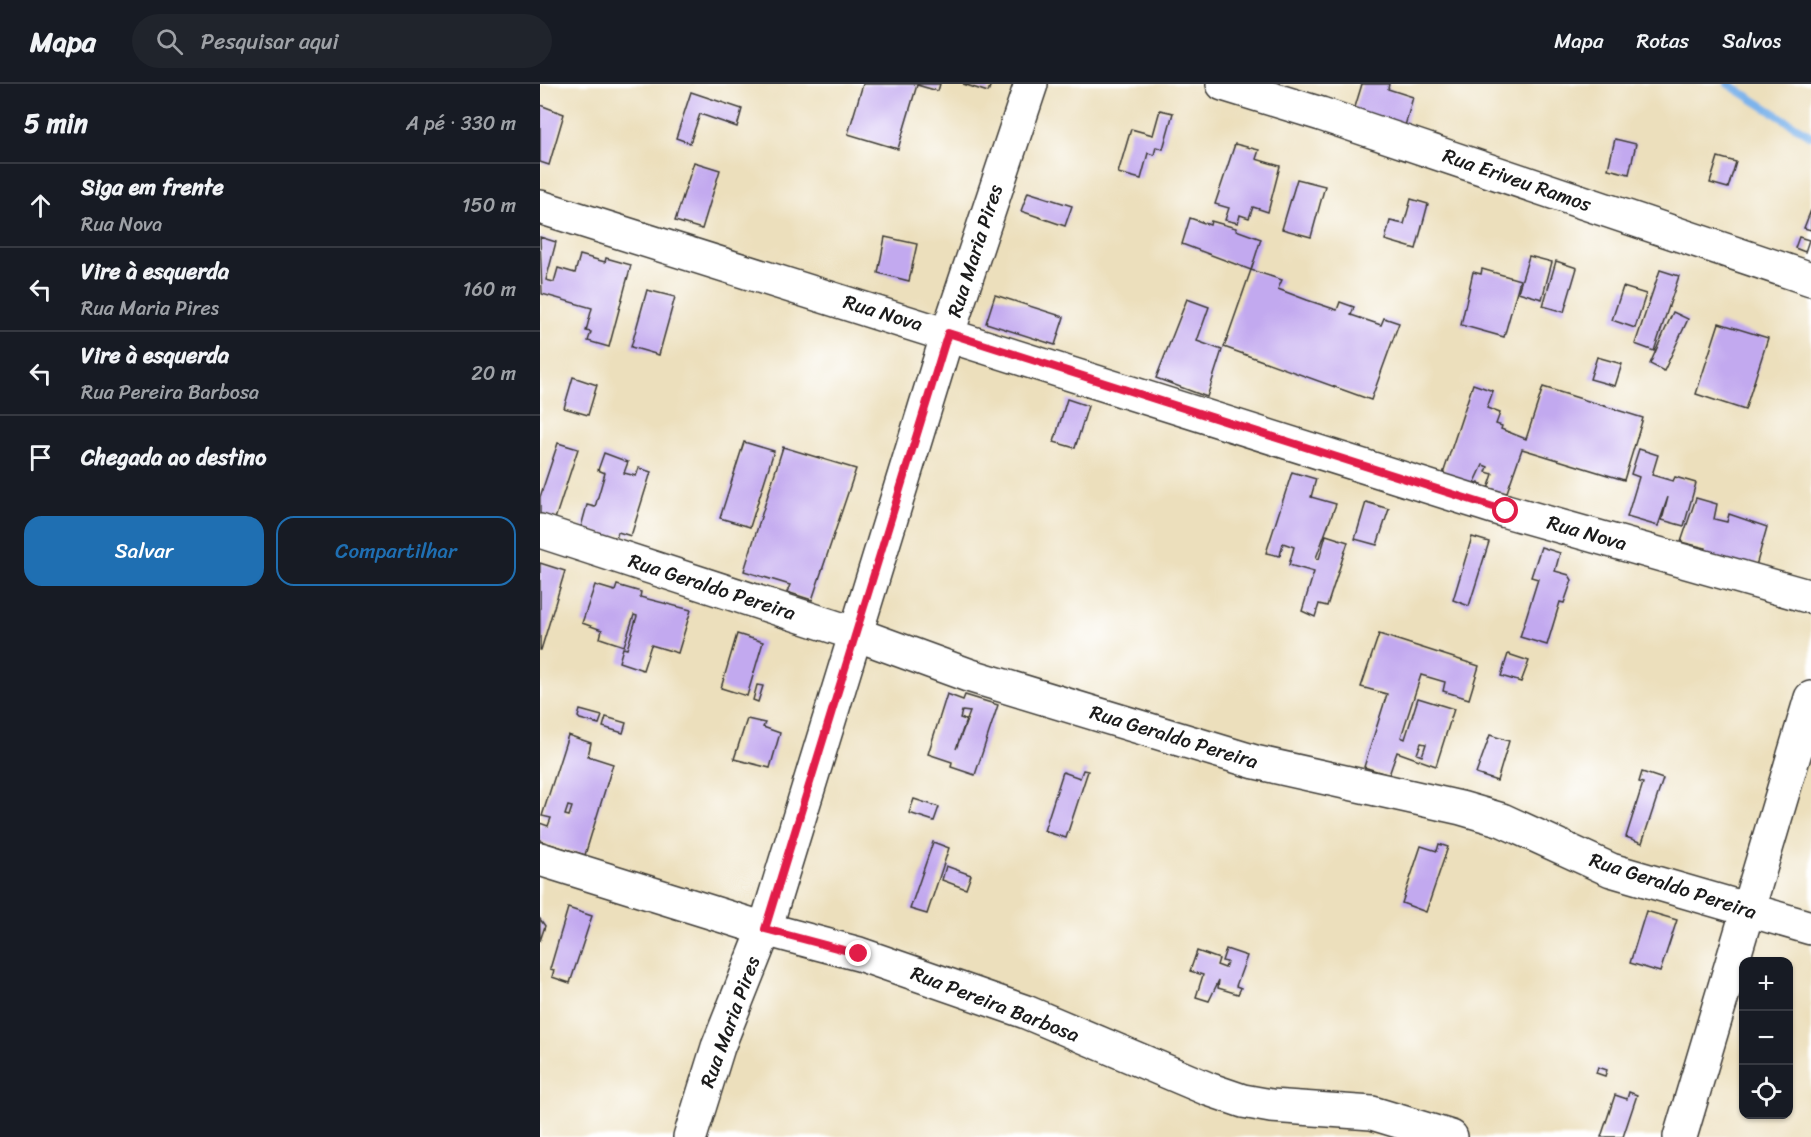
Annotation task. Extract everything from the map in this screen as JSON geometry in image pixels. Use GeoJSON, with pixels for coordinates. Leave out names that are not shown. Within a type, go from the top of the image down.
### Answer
{"type":"FeatureCollection","features":[{"type":"Feature","properties":{"kind":"street","name":"Rua Maria Pires"},"geometry":{"type":"LineString","coordinates":[[690,1137],[718,1047],[765,929],[948,333],[1031,84]]}},
{"type":"Feature","properties":{"kind":"street","name":"Rua Eriveu Ramos"},"geometry":{"type":"LineString","coordinates":[[1222,84],[1321,114],[1811,279]]}},
{"type":"Feature","properties":{"kind":"street","name":"Rua Nova"},"geometry":{"type":"LineString","coordinates":[[540,207],[948,333],[1506,511],[1811,597]]}},
{"type":"Feature","properties":{"kind":"street","name":"Rua Geraldo Pereira"},"geometry":{"type":"LineString","coordinates":[[540,531],[856,634],[968,675],[1255,762],[1461,808],[1502,820],[1611,870],[1811,928]]}},
{"type":"Feature","properties":{"kind":"street"},"geometry":{"type":"LineString","coordinates":[[1680,1137],[1811,698]]}},
{"type":"Feature","properties":{"kind":"street","name":"Rua Pereira Barbosa"},"geometry":{"type":"LineString","coordinates":[[540,859],[765,929],[859,954],[1026,1012],[1208,1089],[1243,1101],[1270,1106],[1372,1113],[1451,1137]]}},
{"type":"Feature","properties":{"kind":"building"},"geometry":{"type":"Polygon","coordinates":[[[863,84],[940,84],[938,91],[917,85],[898,149],[848,134],[863,84]]]}},
{"type":"Feature","properties":{"kind":"building"},"geometry":{"type":"Polygon","coordinates":[[[963,84],[991,84],[988,92],[963,84]]]}},
{"type":"Feature","properties":{"kind":"building"},"geometry":{"type":"Polygon","coordinates":[[[1362,84],[1389,84],[1388,89],[1413,97],[1405,126],[1352,117],[1362,84]]]}},
{"type":"Feature","properties":{"kind":"building"},"geometry":{"type":"Polygon","coordinates":[[[691,92],[742,109],[737,127],[700,114],[690,143],[676,138],[691,92]]]}},
{"type":"Feature","properties":{"kind":"building"},"geometry":{"type":"Polygon","coordinates":[[[540,105],[564,114],[549,165],[540,162],[540,105]]]}},
{"type":"Feature","properties":{"kind":"building"},"geometry":{"type":"Polygon","coordinates":[[[1160,110],[1173,113],[1163,149],[1156,147],[1154,155],[1148,153],[1141,179],[1118,173],[1131,129],[1153,135],[1160,110]]]}},
{"type":"Feature","properties":{"kind":"building"},"geometry":{"type":"Polygon","coordinates":[[[1615,139],[1636,144],[1629,174],[1608,169],[1615,139]]]}},
{"type":"Feature","properties":{"kind":"building"},"geometry":{"type":"Polygon","coordinates":[[[1235,144],[1259,150],[1256,159],[1280,166],[1268,212],[1253,207],[1249,218],[1240,215],[1238,223],[1225,220],[1229,208],[1215,204],[1235,144]]]}},
{"type":"Feature","properties":{"kind":"building"},"geometry":{"type":"Polygon","coordinates":[[[1718,157],[1736,162],[1728,188],[1710,183],[1718,157]]]}},
{"type":"Feature","properties":{"kind":"building"},"geometry":{"type":"Polygon","coordinates":[[[694,162],[720,170],[702,229],[675,221],[694,162]]]}},
{"type":"Feature","properties":{"kind":"building"},"geometry":{"type":"Polygon","coordinates":[[[1297,179],[1325,186],[1311,237],[1282,229],[1297,179]]]}},
{"type":"Feature","properties":{"kind":"building"},"geometry":{"type":"Polygon","coordinates":[[[1028,192],[1072,206],[1065,226],[1021,211],[1028,192]]]}},
{"type":"Feature","properties":{"kind":"building"},"geometry":{"type":"Polygon","coordinates":[[[1411,199],[1428,204],[1416,249],[1385,240],[1390,221],[1404,224],[1411,199]]]}},
{"type":"Feature","properties":{"kind":"building"},"geometry":{"type":"Polygon","coordinates":[[[1811,210],[1811,230],[1804,228],[1811,210]]]}},
{"type":"Feature","properties":{"kind":"building"},"geometry":{"type":"Polygon","coordinates":[[[1190,218],[1210,225],[1211,221],[1236,228],[1236,230],[1261,239],[1251,270],[1182,244],[1190,218]]]}},
{"type":"Feature","properties":{"kind":"building"},"geometry":{"type":"Polygon","coordinates":[[[540,237],[556,242],[546,280],[554,282],[558,268],[575,273],[580,255],[605,262],[606,258],[631,265],[609,347],[588,341],[591,332],[586,331],[592,308],[542,294],[540,237]]]}},
{"type":"Feature","properties":{"kind":"building"},"geometry":{"type":"Polygon","coordinates":[[[885,237],[917,244],[909,281],[878,273],[885,237]]]}},
{"type":"Feature","properties":{"kind":"building"},"geometry":{"type":"Polygon","coordinates":[[[1799,237],[1809,240],[1805,252],[1795,248],[1799,237]]]}},
{"type":"Feature","properties":{"kind":"building"},"geometry":{"type":"Polygon","coordinates":[[[1529,256],[1552,262],[1542,299],[1518,292],[1529,256]]]}},
{"type":"Feature","properties":{"kind":"building"},"geometry":{"type":"Polygon","coordinates":[[[1556,261],[1577,268],[1564,312],[1543,306],[1556,261]]]}},
{"type":"Feature","properties":{"kind":"building"},"geometry":{"type":"Polygon","coordinates":[[[1482,269],[1520,280],[1504,337],[1461,325],[1473,272],[1481,274],[1482,269]]]}},
{"type":"Feature","properties":{"kind":"building"},"geometry":{"type":"Polygon","coordinates":[[[1251,270],[1282,280],[1278,289],[1307,300],[1337,310],[1340,302],[1354,307],[1351,315],[1381,325],[1384,318],[1399,323],[1371,400],[1224,347],[1251,270]]]}},
{"type":"Feature","properties":{"kind":"building"},"geometry":{"type":"Polygon","coordinates":[[[1660,270],[1679,276],[1654,351],[1635,344],[1660,270]]]}},
{"type":"Feature","properties":{"kind":"building"},"geometry":{"type":"Polygon","coordinates":[[[1623,287],[1646,294],[1635,328],[1612,320],[1623,287]]]}},
{"type":"Feature","properties":{"kind":"building"},"geometry":{"type":"Polygon","coordinates":[[[647,290],[675,297],[659,355],[631,347],[647,290]]]}},
{"type":"Feature","properties":{"kind":"building"},"geometry":{"type":"Polygon","coordinates":[[[995,295],[1064,317],[1055,345],[986,323],[995,295]]]}},
{"type":"Feature","properties":{"kind":"building"},"geometry":{"type":"Polygon","coordinates":[[[1187,299],[1209,307],[1197,341],[1222,350],[1207,397],[1156,378],[1187,299]]]}},
{"type":"Feature","properties":{"kind":"building"},"geometry":{"type":"Polygon","coordinates":[[[1673,312],[1688,319],[1664,371],[1650,364],[1673,312]]]}},
{"type":"Feature","properties":{"kind":"building"},"geometry":{"type":"Polygon","coordinates":[[[1719,323],[1768,338],[1745,410],[1696,394],[1719,323]]]}},
{"type":"Feature","properties":{"kind":"building"},"geometry":{"type":"Polygon","coordinates":[[[1597,357],[1622,364],[1615,386],[1590,379],[1597,357]]]}},
{"type":"Feature","properties":{"kind":"building"},"geometry":{"type":"Polygon","coordinates":[[[573,377],[597,385],[588,415],[564,408],[573,377]]]}},
{"type":"Feature","properties":{"kind":"building"},"geometry":{"type":"Polygon","coordinates":[[[1473,384],[1493,391],[1487,408],[1500,413],[1496,424],[1502,426],[1501,429],[1526,439],[1543,387],[1643,418],[1624,480],[1522,449],[1506,495],[1488,489],[1493,474],[1486,472],[1488,467],[1483,465],[1475,482],[1482,484],[1479,492],[1441,480],[1473,384]]]}},
{"type":"Feature","properties":{"kind":"building"},"geometry":{"type":"Polygon","coordinates":[[[1067,399],[1088,406],[1075,448],[1054,442],[1067,399]]]}},
{"type":"Feature","properties":{"kind":"building"},"geometry":{"type":"Polygon","coordinates":[[[744,442],[774,451],[750,527],[720,518],[744,442]]]}},
{"type":"Feature","properties":{"kind":"building"},"geometry":{"type":"Polygon","coordinates":[[[558,443],[578,449],[555,519],[540,514],[540,497],[558,443]]]}},
{"type":"Feature","properties":{"kind":"building"},"geometry":{"type":"Polygon","coordinates":[[[783,447],[856,469],[812,600],[787,592],[790,585],[744,571],[783,447]]]}},
{"type":"Feature","properties":{"kind":"building"},"geometry":{"type":"Polygon","coordinates":[[[1639,449],[1658,455],[1652,475],[1673,481],[1675,477],[1696,483],[1684,526],[1662,520],[1668,497],[1658,526],[1627,517],[1639,477],[1631,474],[1639,449]]]}},
{"type":"Feature","properties":{"kind":"building"},"geometry":{"type":"Polygon","coordinates":[[[604,453],[628,462],[624,473],[636,476],[639,468],[651,472],[631,536],[618,532],[616,539],[581,527],[587,505],[595,507],[605,473],[598,470],[604,453]]]}},
{"type":"Feature","properties":{"kind":"building"},"geometry":{"type":"Polygon","coordinates":[[[1292,472],[1316,479],[1311,497],[1336,504],[1316,558],[1319,559],[1326,535],[1348,542],[1327,606],[1319,604],[1315,617],[1302,611],[1314,572],[1289,565],[1294,547],[1283,543],[1280,556],[1266,553],[1292,472]]]}},
{"type":"Feature","properties":{"kind":"building"},"geometry":{"type":"Polygon","coordinates":[[[1696,498],[1717,504],[1714,519],[1727,522],[1729,514],[1767,527],[1754,573],[1703,558],[1706,548],[1681,542],[1696,498]]]}},
{"type":"Feature","properties":{"kind":"building"},"geometry":{"type":"Polygon","coordinates":[[[1366,502],[1389,509],[1377,545],[1355,539],[1366,502]]]}},
{"type":"Feature","properties":{"kind":"building"},"geometry":{"type":"Polygon","coordinates":[[[1472,537],[1489,542],[1469,606],[1453,600],[1472,537]]]}},
{"type":"Feature","properties":{"kind":"building"},"geometry":{"type":"Polygon","coordinates":[[[1541,547],[1560,553],[1555,571],[1569,575],[1572,580],[1564,603],[1560,602],[1547,645],[1520,637],[1538,579],[1531,577],[1541,547]]]}},
{"type":"Feature","properties":{"kind":"building"},"geometry":{"type":"Polygon","coordinates":[[[540,563],[565,571],[541,650],[540,650],[540,563]]]}},
{"type":"Feature","properties":{"kind":"building"},"geometry":{"type":"Polygon","coordinates":[[[595,585],[615,591],[617,585],[641,592],[640,597],[691,610],[678,653],[651,645],[643,670],[619,662],[623,648],[627,649],[637,616],[634,615],[624,646],[600,638],[602,630],[582,623],[595,585]]]}},
{"type":"Feature","properties":{"kind":"building"},"geometry":{"type":"Polygon","coordinates":[[[737,634],[763,642],[747,696],[721,688],[737,634]]]}},
{"type":"Feature","properties":{"kind":"building"},"geometry":{"type":"Polygon","coordinates":[[[1379,634],[1479,666],[1469,699],[1443,691],[1445,682],[1421,675],[1401,737],[1405,739],[1418,698],[1454,709],[1436,766],[1397,752],[1389,775],[1364,767],[1387,694],[1361,687],[1379,634]],[[1421,743],[1417,754],[1422,756],[1426,744],[1421,743]]]}},
{"type":"Feature","properties":{"kind":"building"},"geometry":{"type":"Polygon","coordinates":[[[1508,654],[1529,661],[1521,682],[1501,676],[1508,654]]]}},
{"type":"Feature","properties":{"kind":"building"},"geometry":{"type":"Polygon","coordinates":[[[757,685],[763,686],[758,702],[753,700],[757,685]]]}},
{"type":"Feature","properties":{"kind":"building"},"geometry":{"type":"Polygon","coordinates":[[[947,694],[963,700],[965,695],[998,705],[975,775],[951,767],[952,762],[928,754],[947,694]],[[962,711],[960,718],[966,720],[956,749],[970,712],[962,711]]]}},
{"type":"Feature","properties":{"kind":"building"},"geometry":{"type":"Polygon","coordinates":[[[580,710],[602,716],[599,724],[580,719],[578,717],[580,710]]]}},
{"type":"Feature","properties":{"kind":"building"},"geometry":{"type":"Polygon","coordinates":[[[606,717],[626,723],[623,733],[603,727],[606,717]]]}},
{"type":"Feature","properties":{"kind":"building"},"geometry":{"type":"Polygon","coordinates":[[[747,719],[765,723],[763,727],[780,733],[770,768],[734,759],[747,719]]]}},
{"type":"Feature","properties":{"kind":"building"},"geometry":{"type":"Polygon","coordinates":[[[568,735],[591,743],[588,756],[613,764],[585,855],[540,841],[540,823],[548,826],[551,818],[542,816],[568,735]],[[568,806],[565,815],[569,816],[572,807],[568,806]]]}},
{"type":"Feature","properties":{"kind":"building"},"geometry":{"type":"Polygon","coordinates":[[[1490,735],[1509,741],[1497,781],[1476,774],[1490,735]]]}},
{"type":"Feature","properties":{"kind":"building"},"geometry":{"type":"Polygon","coordinates":[[[1083,770],[1088,771],[1066,838],[1044,831],[1063,772],[1080,778],[1083,770]]]}},
{"type":"Feature","properties":{"kind":"building"},"geometry":{"type":"Polygon","coordinates":[[[1642,772],[1663,779],[1642,843],[1626,837],[1643,783],[1639,782],[1642,772]]]}},
{"type":"Feature","properties":{"kind":"building"},"geometry":{"type":"Polygon","coordinates":[[[914,799],[939,807],[934,821],[909,813],[914,799]]]}},
{"type":"Feature","properties":{"kind":"building"},"geometry":{"type":"Polygon","coordinates":[[[933,842],[949,848],[927,914],[910,909],[933,842]]]}},
{"type":"Feature","properties":{"kind":"building"},"geometry":{"type":"Polygon","coordinates":[[[1439,844],[1448,847],[1426,912],[1402,903],[1421,846],[1437,851],[1439,844]]]}},
{"type":"Feature","properties":{"kind":"building"},"geometry":{"type":"Polygon","coordinates":[[[946,866],[971,875],[966,889],[942,880],[946,866]]]}},
{"type":"Feature","properties":{"kind":"building"},"geometry":{"type":"Polygon","coordinates":[[[568,908],[592,916],[570,983],[552,977],[554,970],[550,969],[568,908]]]}},
{"type":"Feature","properties":{"kind":"building"},"geometry":{"type":"Polygon","coordinates":[[[1646,911],[1677,920],[1660,972],[1630,963],[1646,911]]]}},
{"type":"Feature","properties":{"kind":"building"},"geometry":{"type":"Polygon","coordinates":[[[540,919],[545,926],[540,941],[540,919]]]}},
{"type":"Feature","properties":{"kind":"building"},"geometry":{"type":"Polygon","coordinates":[[[1226,949],[1247,956],[1236,986],[1241,988],[1238,994],[1218,988],[1219,980],[1209,1001],[1196,997],[1203,975],[1190,971],[1197,951],[1219,959],[1217,965],[1225,968],[1227,962],[1222,961],[1226,949]]]}},
{"type":"Feature","properties":{"kind":"building"},"geometry":{"type":"Polygon","coordinates":[[[1598,1067],[1607,1070],[1605,1076],[1596,1073],[1598,1067]]]}},
{"type":"Feature","properties":{"kind":"building"},"geometry":{"type":"Polygon","coordinates":[[[1629,1092],[1637,1095],[1623,1137],[1601,1137],[1615,1095],[1627,1099],[1629,1092]]]}},
{"type":"Feature","properties":{"kind":"waterway"},"geometry":{"type":"LineString","coordinates":[[1728,84],[1811,136]]}},
{"type":"Feature","properties":{"kind":"route"},"geometry":{"type":"LineString","coordinates":[[859,954],[765,929],[948,333],[1506,511]]}}]}
